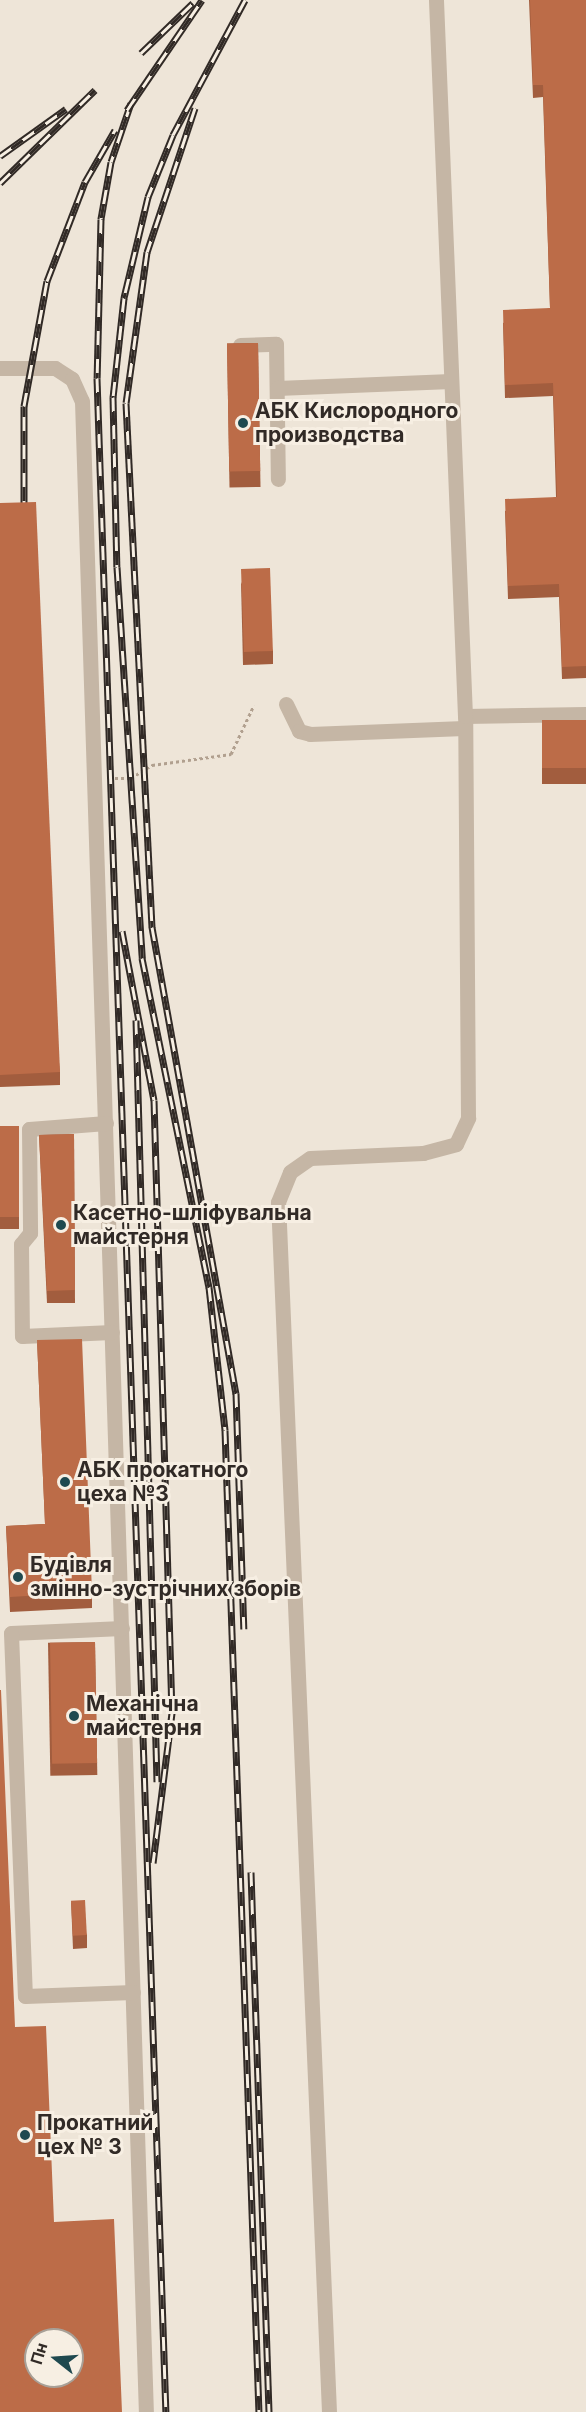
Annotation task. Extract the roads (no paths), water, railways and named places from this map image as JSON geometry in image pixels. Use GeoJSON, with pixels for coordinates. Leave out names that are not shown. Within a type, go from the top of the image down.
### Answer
{"type":"FeatureCollection","features":[{"type":"Feature","properties":{"kind":"lane"},"geometry":{"type":"LineString","coordinates":[[329,2412],[278,1202],[290,1172],[310,1158],[423,1153],[456,1144],[468,1118],[464,722],[436,0]]}},
{"type":"Feature","properties":{"kind":"lane"},"geometry":{"type":"LineString","coordinates":[[233,345],[276,344],[278,479]]}},
{"type":"Feature","properties":{"kind":"lane"},"geometry":{"type":"LineString","coordinates":[[0,368],[56,368],[72,379],[82,400],[146,2412]]}},
{"type":"Feature","properties":{"kind":"lane"},"geometry":{"type":"LineString","coordinates":[[277,388],[451,381]]}},
{"type":"Feature","properties":{"kind":"lane"},"geometry":{"type":"LineString","coordinates":[[286,704],[299,731],[310,734],[586,714]]}},
{"type":"Feature","properties":{"kind":"lane"},"geometry":{"type":"LineString","coordinates":[[106,1123],[29,1129],[30,1233],[21,1244],[22,1336],[112,1332]]}},
{"type":"Feature","properties":{"kind":"lane"},"geometry":{"type":"LineString","coordinates":[[122,1628],[11,1633],[25,1996],[133,1992]]}},
{"type":"Feature","properties":{"kind":"railway"},"geometry":{"type":"LineString","coordinates":[[127,110],[202,0]]}},
{"type":"Feature","properties":{"kind":"railway"},"geometry":{"type":"LineString","coordinates":[[245,0],[173,135],[148,197],[124,298],[113,397],[117,567],[142,958],[209,1287],[225,1430],[259,2412]]}},
{"type":"Feature","properties":{"kind":"railway"},"geometry":{"type":"LineString","coordinates":[[141,53],[193,3]]}},
{"type":"Feature","properties":{"kind":"railway"},"geometry":{"type":"LineString","coordinates":[[0,183],[95,90]]}},
{"type":"Feature","properties":{"kind":"railway"},"geometry":{"type":"LineString","coordinates":[[131,103],[111,162],[101,219],[97,378],[166,2412]]}},
{"type":"Feature","properties":{"kind":"railway"},"geometry":{"type":"LineString","coordinates":[[195,108],[147,252],[126,403],[152,927],[236,1393],[244,1629]]}},
{"type":"Feature","properties":{"kind":"railway"},"geometry":{"type":"LineString","coordinates":[[0,156],[66,109]]}},
{"type":"Feature","properties":{"kind":"railway"},"geometry":{"type":"LineString","coordinates":[[24,515],[24,406],[47,281],[85,182],[115,130]]}},
{"type":"Feature","properties":{"kind":"railway"},"geometry":{"type":"LineString","coordinates":[[122,931],[154,1100],[172,1713],[153,1863]]}},
{"type":"Feature","properties":{"kind":"railway"},"geometry":{"type":"LineString","coordinates":[[136,1020],[157,1782]]}},
{"type":"Feature","properties":{"kind":"railway"},"geometry":{"type":"LineString","coordinates":[[251,1872],[269,2412]]}},
{"type":"Feature","properties":{"kind":"place","name":"АБК Кислородного производства"},"geometry":{"type":"Point","coordinates":[243,423]}},
{"type":"Feature","properties":{"kind":"place","name":"Касетно-шліфувальна майстерня"},"geometry":{"type":"Point","coordinates":[61,1225]}},
{"type":"Feature","properties":{"kind":"place","name":"АБК прокатного цеха №3"},"geometry":{"type":"Point","coordinates":[65,1482]}},
{"type":"Feature","properties":{"kind":"place","name":"Будівля змінно-зустрічних зборів"},"geometry":{"type":"Point","coordinates":[18,1577]}},
{"type":"Feature","properties":{"kind":"place","name":"Механічна майстерня"},"geometry":{"type":"Point","coordinates":[74,1716]}},
{"type":"Feature","properties":{"kind":"place","name":"Прокатний цех № 3"},"geometry":{"type":"Point","coordinates":[25,2135]}}]}
